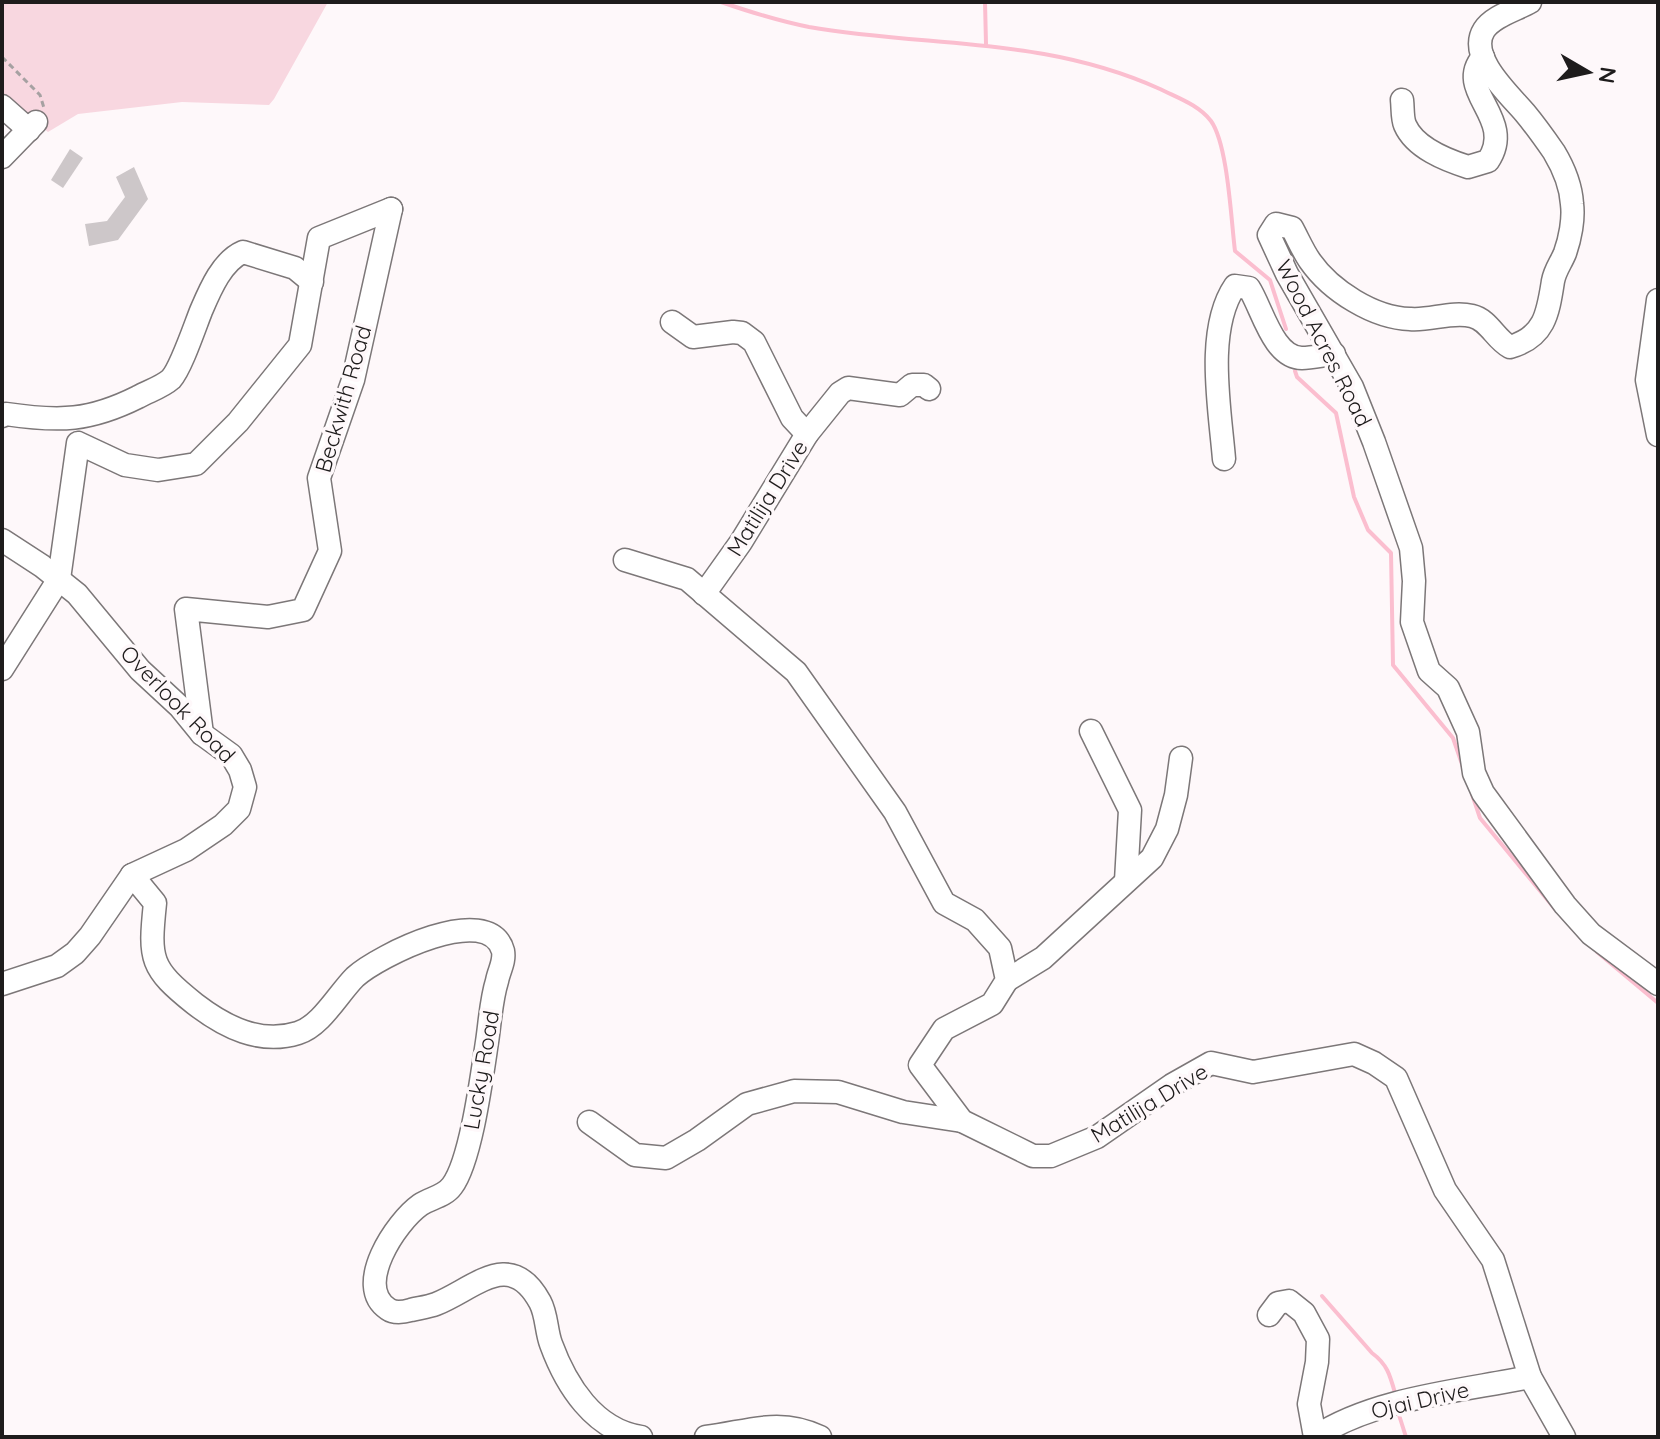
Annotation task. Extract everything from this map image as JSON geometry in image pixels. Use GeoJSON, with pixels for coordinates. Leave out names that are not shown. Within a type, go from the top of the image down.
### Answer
{"type":"FeatureCollection","features":[{"type":"Feature","properties":{"kind":"street"},"geometry":{"type":"LineString","coordinates":[[1402,100],[1404,123],[1425,148],[1468,167],[1488,161],[1497,144],[1498,132],[1475,78],[1477,65],[1483,57],[1480,50],[1485,28],[1530,2]]}},
{"type":"Feature","properties":{"kind":"street","name":"Wood Acres Road"},"geometry":{"type":"LineString","coordinates":[[1483,57],[1493,78],[1526,114],[1555,154],[1565,174],[1573,205],[1565,253],[1554,273],[1549,304],[1541,325],[1527,342],[1510,347],[1500,342],[1486,324],[1474,316],[1428,316],[1413,320],[1377,314],[1352,300],[1311,263],[1292,228],[1276,224],[1269,235],[1308,314],[1352,387],[1374,442],[1411,548],[1414,581],[1412,622],[1429,671],[1448,688],[1468,732],[1474,773],[1483,793],[1565,905],[1591,934],[1658,984]]}},
{"type":"Feature","properties":{"kind":"street"},"geometry":{"type":"LineString","coordinates":[[2,106],[33,126],[2,157]]}},
{"type":"Feature","properties":{"kind":"street","name":"Beckwith Road"},"geometry":{"type":"LineString","coordinates":[[202,734],[186,609],[268,617],[303,610],[330,551],[319,478],[353,380],[391,209],[319,238],[312,282]]}},
{"type":"Feature","properties":{"kind":"street"},"geometry":{"type":"LineString","coordinates":[[2,416],[69,419],[90,416],[109,412],[159,387],[172,377],[208,293],[229,262],[243,252],[295,268],[312,282],[300,345],[238,422],[196,464],[158,470],[125,465],[78,443],[59,579],[2,669]]}},
{"type":"Feature","properties":{"kind":"street"},"geometry":{"type":"LineString","coordinates":[[1224,459],[1217,351],[1228,297],[1235,286],[1249,288],[1265,324],[1285,353],[1299,359],[1334,354]]}},
{"type":"Feature","properties":{"kind":"street"},"geometry":{"type":"LineString","coordinates":[[1658,300],[1647,380],[1658,435]]}},
{"type":"Feature","properties":{"kind":"street"},"geometry":{"type":"LineString","coordinates":[[672,322],[693,337],[733,332],[742,333],[754,342],[792,418],[807,434]]}},
{"type":"Feature","properties":{"kind":"street","name":"Matilija Drive"},"geometry":{"type":"LineString","coordinates":[[704,594],[741,542],[807,434],[840,393],[848,388],[900,395],[912,385],[924,385],[929,389]]}},
{"type":"Feature","properties":{"kind":"street","name":"Overlook Road"},"geometry":{"type":"LineString","coordinates":[[2,540],[77,594],[140,670],[180,707],[202,734],[231,755],[240,770],[245,787],[239,809],[223,825],[186,850],[132,875]]}},
{"type":"Feature","properties":{"kind":"street"},"geometry":{"type":"LineString","coordinates":[[625,560],[687,579],[796,672],[895,812],[944,903],[975,920],[1000,948],[1007,980],[1043,958],[1152,858],[1167,829],[1181,758]]}},
{"type":"Feature","properties":{"kind":"street"},"geometry":{"type":"LineString","coordinates":[[1091,731],[1130,810],[1126,881]]}},
{"type":"Feature","properties":{"kind":"street"},"geometry":{"type":"LineString","coordinates":[[2,984],[57,966],[75,953],[132,875]]}},
{"type":"Feature","properties":{"kind":"street","name":"Lucky Road"},"geometry":{"type":"LineString","coordinates":[[132,875],[155,903],[151,944],[166,981],[204,1011],[243,1033],[265,1038],[300,1033],[318,1019],[357,975],[387,956],[432,937],[463,929],[493,937],[502,947],[504,960],[496,981],[477,1101],[464,1158],[452,1187],[421,1204],[396,1230],[379,1262],[373,1279],[374,1292],[388,1309],[400,1313],[435,1304],[490,1275],[512,1275],[531,1287],[542,1306],[550,1341],[567,1383],[590,1410],[627,1435],[641,1437]]}},
{"type":"Feature","properties":{"kind":"street","name":"Matilija Drive"},"geometry":{"type":"LineString","coordinates":[[1007,980],[992,1004],[944,1029],[920,1065],[962,1121],[1033,1156],[1051,1156],[1097,1137],[1172,1085],[1211,1063],[1253,1072],[1354,1054],[1396,1078],[1445,1190],[1493,1260],[1530,1377],[1564,1437]]}},
{"type":"Feature","properties":{"kind":"street"},"geometry":{"type":"LineString","coordinates":[[589,1122],[635,1155],[666,1158],[747,1104],[794,1091],[838,1092],[903,1112],[962,1121]]}},
{"type":"Feature","properties":{"kind":"street"},"geometry":{"type":"LineString","coordinates":[[1269,1315],[1278,1303],[1289,1301],[1304,1313],[1318,1339],[1309,1404],[1315,1437]]}},
{"type":"Feature","properties":{"kind":"street","name":"Ojai Drive"},"geometry":{"type":"LineString","coordinates":[[1315,1437],[1337,1423],[1376,1408],[1530,1377]]}},
{"type":"Feature","properties":{"kind":"street"},"geometry":{"type":"LineString","coordinates":[[706,1437],[769,1425],[801,1427],[820,1437]]}},
{"type":"Feature","properties":{"kind":"path"},"geometry":{"type":"LineString","coordinates":[[2,57],[40,95],[45,105],[42,116],[33,126]]}},
{"type":"Feature","properties":{"kind":"shaded area"},"geometry":{"type":"Polygon","coordinates":[[[2,2],[328,2],[269,105],[182,102],[78,114],[48,132],[2,96],[2,2]]]}},
{"type":"Feature","properties":{"kind":"building"},"geometry":{"type":"Polygon","coordinates":[[[70,149],[83,158],[63,188],[51,180],[70,149]]]}},
{"type":"Feature","properties":{"kind":"building"},"geometry":{"type":"Polygon","coordinates":[[[134,167],[148,199],[118,240],[89,246],[85,224],[107,221],[125,197],[116,177],[134,167]]]}},
{"type":"Feature","properties":{"kind":"waterway"},"geometry":{"type":"LineString","coordinates":[[721,2],[809,27],[986,46],[1073,60],[1116,72],[1188,102],[1206,115],[1217,132],[1225,165],[1235,251],[1270,280],[1286,329]]}},
{"type":"Feature","properties":{"kind":"waterway"},"geometry":{"type":"LineString","coordinates":[[985,2],[986,44]]}},
{"type":"Feature","properties":{"kind":"waterway"},"geometry":{"type":"LineString","coordinates":[[1295,371],[1297,377],[1336,413],[1354,497],[1368,530],[1391,553],[1393,665],[1453,738],[1463,767]]}},
{"type":"Feature","properties":{"kind":"waterway"},"geometry":{"type":"LineString","coordinates":[[1472,794],[1480,818],[1555,909]]}},
{"type":"Feature","properties":{"kind":"waterway"},"geometry":{"type":"LineString","coordinates":[[1597,952],[1658,1003]]}},
{"type":"Feature","properties":{"kind":"waterway"},"geometry":{"type":"LineString","coordinates":[[1322,1296],[1385,1366],[1395,1393]]}},
{"type":"Feature","properties":{"kind":"waterway"},"geometry":{"type":"LineString","coordinates":[[1399,1415],[1406,1437]]}}]}
